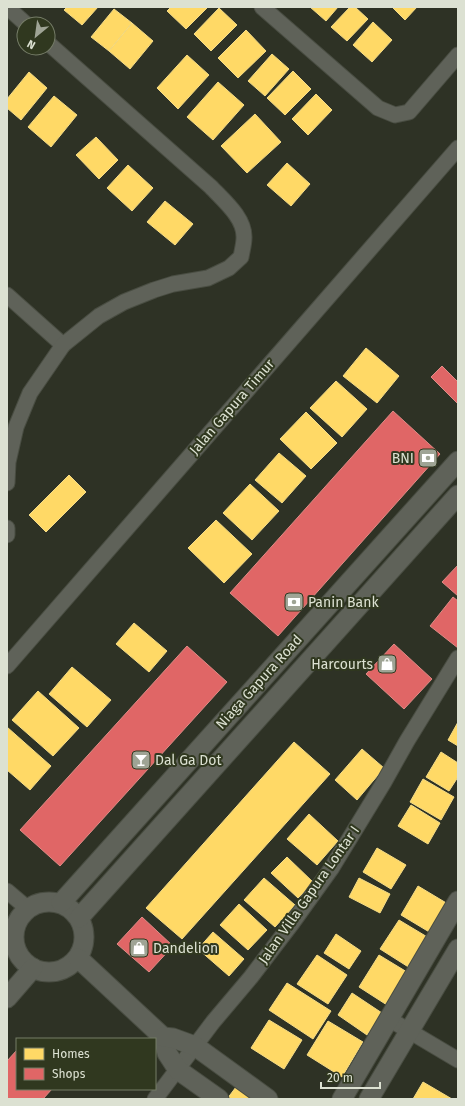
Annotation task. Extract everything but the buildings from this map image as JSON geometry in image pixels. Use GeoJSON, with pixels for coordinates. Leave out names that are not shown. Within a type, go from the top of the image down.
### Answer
{"type":"FeatureCollection","features":[{"type":"Feature","properties":{"kind":"street"},"geometry":{"type":"LineString","coordinates":[[7,7],[17,16]]}},
{"type":"Feature","properties":{"kind":"street"},"geometry":{"type":"LineString","coordinates":[[262,7],[378,108],[395,115],[409,112],[458,55]]}},
{"type":"Feature","properties":{"kind":"street"},"geometry":{"type":"LineString","coordinates":[[7,483],[8,462],[16,427],[30,393],[63,345],[99,316],[124,302],[173,284],[208,278],[229,268],[241,257],[244,237],[240,222],[233,211],[211,187],[56,51]]}},
{"type":"Feature","properties":{"kind":"street","name":"Jalan Gapura Timur"},"geometry":{"type":"LineString","coordinates":[[7,666],[458,148]]}},
{"type":"Feature","properties":{"kind":"street"},"geometry":{"type":"LineString","coordinates":[[7,295],[63,345]]}},
{"type":"Feature","properties":{"kind":"street","name":"Niaga Gapura Road"},"geometry":{"type":"LineString","coordinates":[[61,903],[458,461]]}},
{"type":"Feature","properties":{"kind":"street","name":"Niaga Gapura Road"},"geometry":{"type":"LineString","coordinates":[[79,918],[458,495]]}},
{"type":"Feature","properties":{"kind":"street"},"geometry":{"type":"LineString","coordinates":[[7,528],[7,535]]}},
{"type":"Feature","properties":{"kind":"street","name":"Jalan Villa Gapura Lontar I"},"geometry":{"type":"LineString","coordinates":[[155,1099],[274,947],[331,869],[458,658]]}},
{"type":"Feature","properties":{"kind":"street"},"geometry":{"type":"LineString","coordinates":[[7,891],[27,908]]}},
{"type":"Feature","properties":{"kind":"street"},"geometry":{"type":"LineString","coordinates":[[49,901],[61,903],[71,909],[79,918],[83,928],[84,938],[82,948],[78,958],[69,966],[58,971],[45,972],[33,968],[23,961],[11,956],[14,928],[19,917],[27,908],[38,903],[49,901]]}},
{"type":"Feature","properties":{"kind":"street"},"geometry":{"type":"LineString","coordinates":[[342,1099],[458,901]]}},
{"type":"Feature","properties":{"kind":"street"},"geometry":{"type":"LineString","coordinates":[[369,1099],[458,949]]}},
{"type":"Feature","properties":{"kind":"street"},"geometry":{"type":"LineString","coordinates":[[78,958],[163,1037],[167,1053],[178,1070],[219,1099]]}},
{"type":"Feature","properties":{"kind":"street"},"geometry":{"type":"LineString","coordinates":[[7,998],[33,968]]}},
{"type":"Feature","properties":{"kind":"street"},"geometry":{"type":"LineString","coordinates":[[389,1019],[458,1060]]}},
{"type":"Feature","properties":{"kind":"street"},"geometry":{"type":"LineString","coordinates":[[163,1037],[173,1038],[195,1046],[268,1099]]}},
{"type":"Feature","properties":{"kind":"place","name":"BNI"},"geometry":{"type":"Point","coordinates":[428,458]}},
{"type":"Feature","properties":{"kind":"place","name":"Panin Bank"},"geometry":{"type":"Point","coordinates":[294,602]}},
{"type":"Feature","properties":{"kind":"place","name":"Harcourts"},"geometry":{"type":"Point","coordinates":[387,664]}},
{"type":"Feature","properties":{"kind":"place","name":"Dal Ga Dot"},"geometry":{"type":"Point","coordinates":[141,760]}},
{"type":"Feature","properties":{"kind":"place","name":"Dandelion"},"geometry":{"type":"Point","coordinates":[139,948]}}]}
